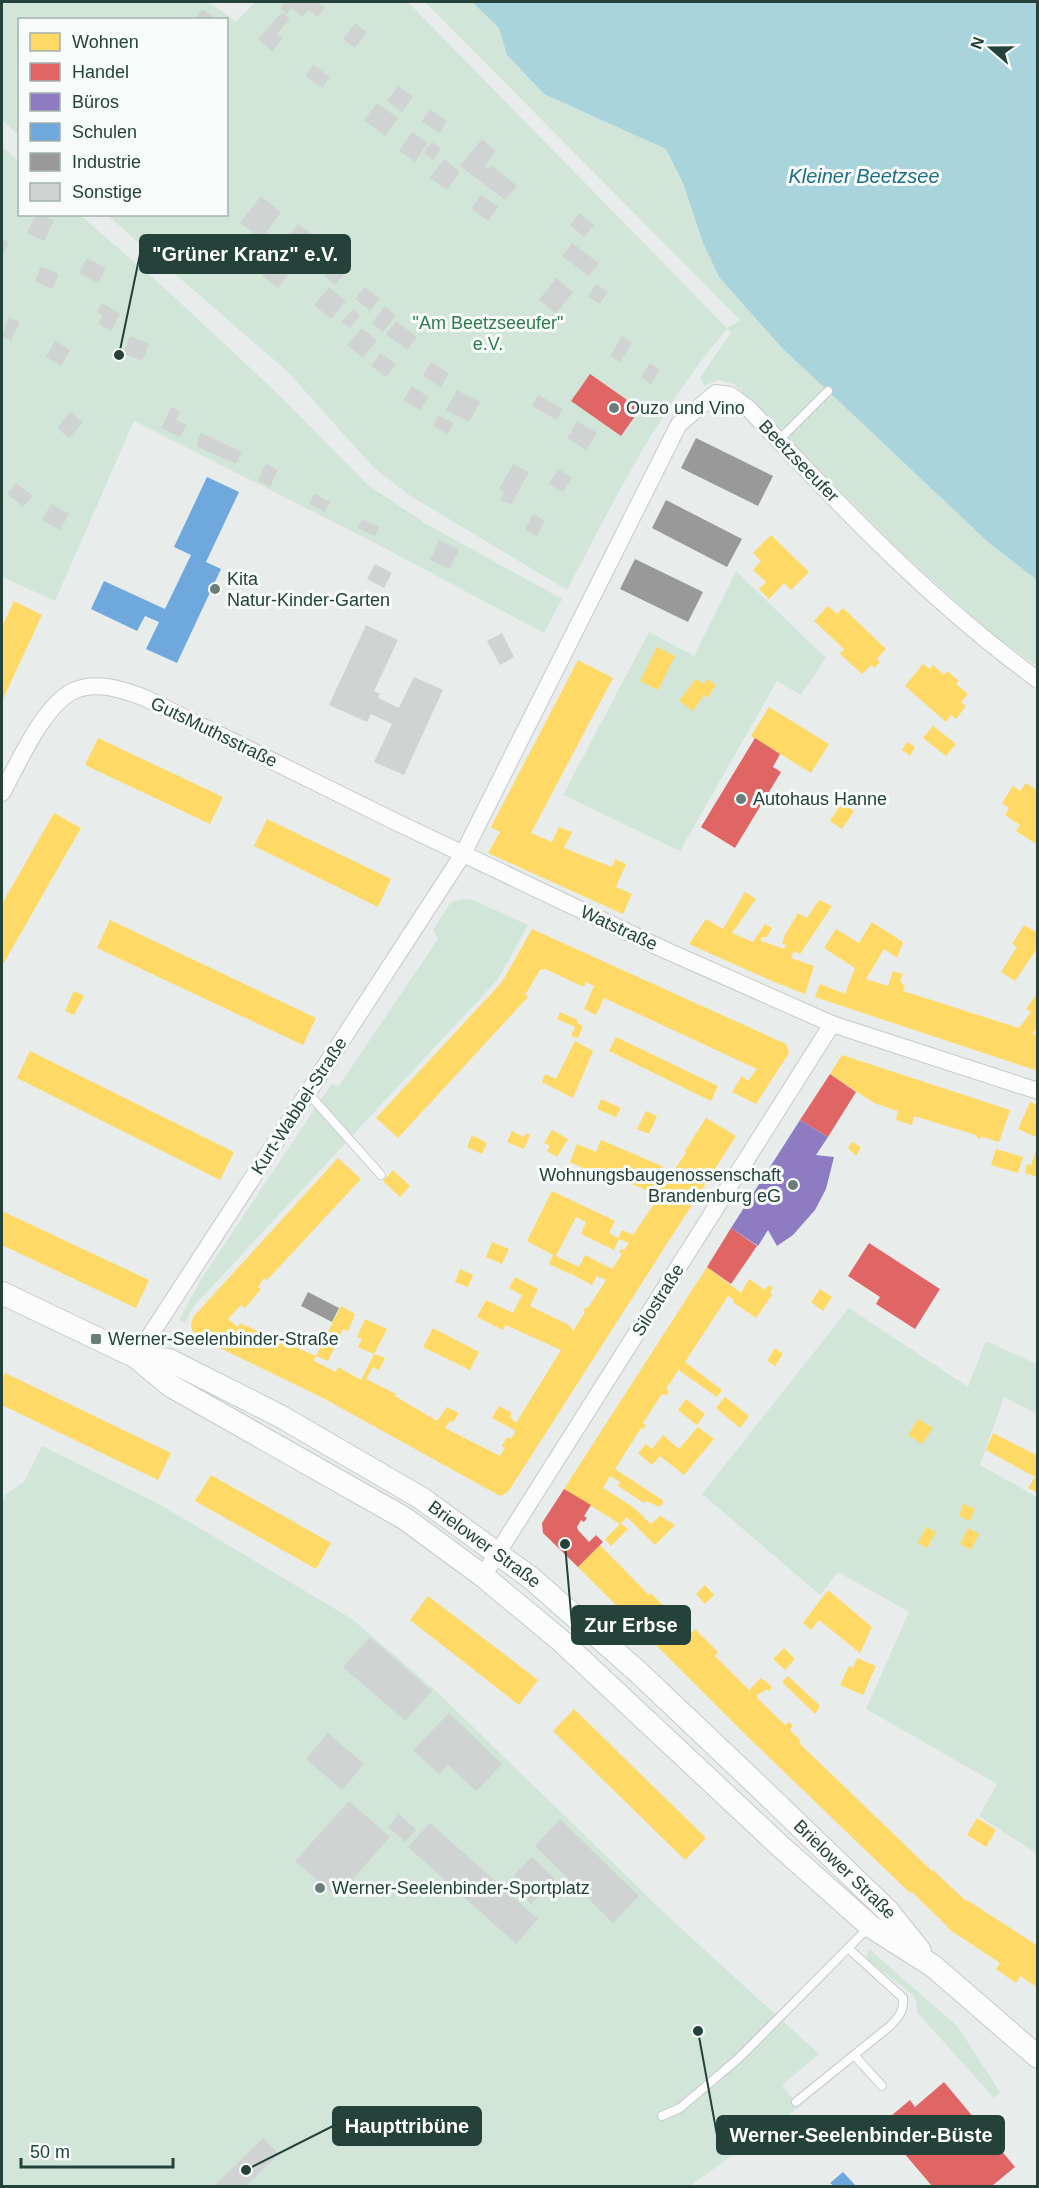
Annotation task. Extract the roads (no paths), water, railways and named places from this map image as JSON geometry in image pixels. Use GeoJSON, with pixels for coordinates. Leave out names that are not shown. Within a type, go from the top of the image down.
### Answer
{"type":"FeatureCollection","features":[{"type":"Feature","properties":{"kind":"main road","name":"Brielower Straße"},"geometry":{"type":"LineString","coordinates":[[2,1294],[135,1357],[171,1386],[404,1518],[483,1576],[559,1639],[779,1845],[870,1926],[933,1966],[1038,2057]]}},
{"type":"Feature","properties":{"kind":"main road","name":"Brielower Straße"},"geometry":{"type":"LineString","coordinates":[[135,1357],[170,1360],[280,1416],[401,1485],[531,1578],[670,1702],[888,1911],[933,1966]]}},
{"type":"Feature","properties":{"kind":"street","name":"Beetzseeufer"},"geometry":{"type":"LineString","coordinates":[[464,854],[679,423],[716,393],[729,395],[748,408],[888,553],[989,644],[1038,680]]}},
{"type":"Feature","properties":{"kind":"street","name":"GutsMuthsstraße"},"geometry":{"type":"LineString","coordinates":[[2,793],[44,719],[55,705],[74,691],[106,687],[124,690],[146,698],[464,854]]}},
{"type":"Feature","properties":{"kind":"street","name":"Watstraße"},"geometry":{"type":"LineString","coordinates":[[464,854],[665,950],[832,1024],[1038,1091]]}},
{"type":"Feature","properties":{"kind":"street","name":"Kurt-Wabbel-Straße"},"geometry":{"type":"LineString","coordinates":[[135,1357],[464,854]]}},
{"type":"Feature","properties":{"kind":"street","name":"Silostraße"},"geometry":{"type":"LineString","coordinates":[[483,1576],[832,1024]]}},
{"type":"Feature","properties":{"kind":"lane"},"geometry":{"type":"LineString","coordinates":[[778,440],[828,391]]}},
{"type":"Feature","properties":{"kind":"lane"},"geometry":{"type":"LineString","coordinates":[[307,1092],[381,1174]]}},
{"type":"Feature","properties":{"kind":"lane"},"geometry":{"type":"LineString","coordinates":[[662,2116],[680,2108],[739,2058],[870,1926]]}},
{"type":"Feature","properties":{"kind":"lane"},"geometry":{"type":"LineString","coordinates":[[796,2102],[899,2017],[904,2007],[903,1998],[848,1948]]}},
{"type":"Feature","properties":{"kind":"lane"},"geometry":{"type":"LineString","coordinates":[[854,2055],[882,2086]]}},
{"type":"Feature","properties":{"kind":"water","name":"Kleiner Beetzsee"},"geometry":{"type":"Polygon","coordinates":[[[472,2],[1037,2],[1037,580],[989,543],[783,349],[719,277],[703,243],[683,183],[666,149],[544,94],[507,55],[499,28],[472,2]]]}},
{"type":"Feature","properties":{"kind":"place","name":"\"Grüner Kranz\" e.V."},"geometry":{"type":"Point","coordinates":[119,355]}},
{"type":"Feature","properties":{"kind":"place","name":"Ouzo und Vino"},"geometry":{"type":"Point","coordinates":[614,408]}},
{"type":"Feature","properties":{"kind":"place","name":"Kita Natur-Kinder-Garten"},"geometry":{"type":"Point","coordinates":[215,589]}},
{"type":"Feature","properties":{"kind":"place","name":"Autohaus Hanne"},"geometry":{"type":"Point","coordinates":[741,799]}},
{"type":"Feature","properties":{"kind":"place","name":"Wohnungsbaugenossenschaft Brandenburg eG"},"geometry":{"type":"Point","coordinates":[793,1185]}},
{"type":"Feature","properties":{"kind":"place","name":"Werner-Seelenbinder-Straße"},"geometry":{"type":"Point","coordinates":[96,1339]}},
{"type":"Feature","properties":{"kind":"place","name":"Zur Erbse"},"geometry":{"type":"Point","coordinates":[565,1544]}},
{"type":"Feature","properties":{"kind":"place","name":"Werner-Seelenbinder-Sportplatz"},"geometry":{"type":"Point","coordinates":[320,1888]}},
{"type":"Feature","properties":{"kind":"place","name":"Werner-Seelenbinder-Büste"},"geometry":{"type":"Point","coordinates":[698,2031]}},
{"type":"Feature","properties":{"kind":"place","name":"Haupttribüne"},"geometry":{"type":"Point","coordinates":[246,2170]}},
{"type":"Feature","properties":{"kind":"park label","name":"\"Am Beetzseeufer\" e.V."},"geometry":{"type":"Point","coordinates":[488,333]}}]}
